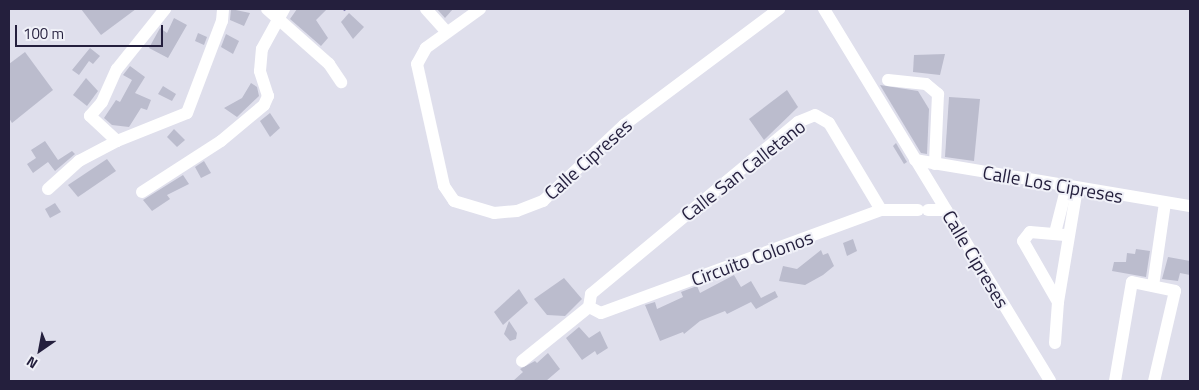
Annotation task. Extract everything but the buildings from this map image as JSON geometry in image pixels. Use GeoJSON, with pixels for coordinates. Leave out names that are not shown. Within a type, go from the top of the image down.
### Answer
{"type":"FeatureCollection","features":[{"type":"Feature","properties":{"kind":"street"},"geometry":{"type":"LineString","coordinates":[[117,141],[90,116],[102,102],[117,69],[165,9]]}},
{"type":"Feature","properties":{"kind":"street"},"geometry":{"type":"LineString","coordinates":[[48,189],[79,161],[117,141],[187,113],[222,21],[223,9]]}},
{"type":"Feature","properties":{"kind":"street"},"geometry":{"type":"LineString","coordinates":[[267,9],[280,14],[287,24],[329,64],[341,82]]}},
{"type":"Feature","properties":{"kind":"street"},"geometry":{"type":"LineString","coordinates":[[426,9],[446,31]]}},
{"type":"Feature","properties":{"kind":"street","name":"Calle Cipreses"},"geometry":{"type":"LineString","coordinates":[[480,9],[446,31],[426,48],[418,64],[420,87],[444,186],[454,201],[494,213],[517,210],[544,201],[624,124],[779,9]]}},
{"type":"Feature","properties":{"kind":"street","name":"Calle Cipreses"},"geometry":{"type":"LineString","coordinates":[[824,9],[1050,381]]}},
{"type":"Feature","properties":{"kind":"street"},"geometry":{"type":"LineString","coordinates":[[142,192],[221,141],[264,105],[268,96],[260,71],[262,48],[280,14]]}},
{"type":"Feature","properties":{"kind":"street"},"geometry":{"type":"LineString","coordinates":[[888,80],[926,84],[938,94],[935,164]]}},
{"type":"Feature","properties":{"kind":"street","name":"Calle San Calletano"},"geometry":{"type":"LineString","coordinates":[[588,307],[591,294],[798,122],[815,115],[830,122],[881,210]]}},
{"type":"Feature","properties":{"kind":"street","name":"Calle Los Cipreses"},"geometry":{"type":"LineString","coordinates":[[916,160],[1190,206]]}},
{"type":"Feature","properties":{"kind":"street"},"geometry":{"type":"LineString","coordinates":[[1054,343],[1061,234],[1072,187]]}},
{"type":"Feature","properties":{"kind":"street"},"geometry":{"type":"LineString","coordinates":[[1153,286],[1165,202]]}},
{"type":"Feature","properties":{"kind":"street","name":"Circuito Colonos"},"geometry":{"type":"LineString","coordinates":[[588,307],[601,313],[881,210],[946,210]]}},
{"type":"Feature","properties":{"kind":"street"},"geometry":{"type":"LineString","coordinates":[[1058,302],[1023,241],[1030,232],[1061,234]]}},
{"type":"Feature","properties":{"kind":"street"},"geometry":{"type":"LineString","coordinates":[[1115,381],[1132,282],[1175,290],[1154,381]]}},
{"type":"Feature","properties":{"kind":"street"},"geometry":{"type":"LineString","coordinates":[[522,361],[588,307]]}}]}
